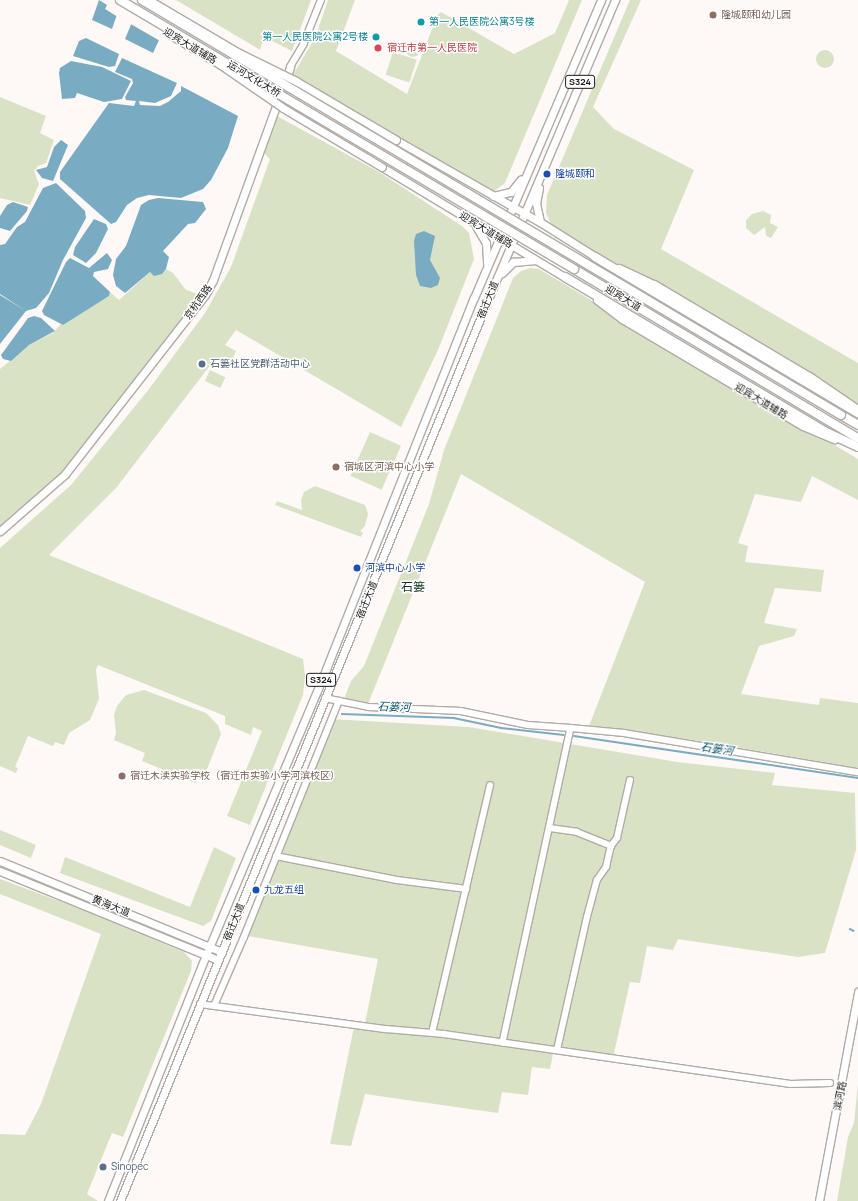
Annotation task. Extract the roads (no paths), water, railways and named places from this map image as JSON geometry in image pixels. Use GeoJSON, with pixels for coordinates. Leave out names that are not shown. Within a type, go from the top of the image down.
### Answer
{"type":"FeatureCollection","features":[{"type":"Feature","properties":{"kind":"highway","name":"运河文化大桥"},"geometry":{"type":"LineString","coordinates":[[120,0],[388,159]]}},
{"type":"Feature","properties":{"kind":"highway","name":"运河文化大桥"},"geometry":{"type":"LineString","coordinates":[[142,0],[392,149]]}},
{"type":"Feature","properties":{"kind":"highway","name":"迎宾大道"},"geometry":{"type":"LineString","coordinates":[[392,149],[858,425]]}},
{"type":"Feature","properties":{"kind":"highway","name":"迎宾大道"},"geometry":{"type":"LineString","coordinates":[[388,159],[858,438]]}},
{"type":"Feature","properties":{"kind":"highway"},"geometry":{"type":"LineString","coordinates":[[595,257],[858,411]]}},
{"type":"Feature","properties":{"kind":"highway"},"geometry":{"type":"LineString","coordinates":[[565,277],[828,433],[858,448]]}},
{"type":"Feature","properties":{"kind":"main road","name":"迎宾大道辅路"},"geometry":{"type":"LineString","coordinates":[[120,0],[283,108],[565,277],[622,319],[803,426],[858,448]]}},
{"type":"Feature","properties":{"kind":"main road","name":"迎宾大道辅路"},"geometry":{"type":"LineString","coordinates":[[149,0],[239,53],[296,81],[491,196],[540,222],[595,257],[654,284],[809,376],[858,411]]}},
{"type":"Feature","properties":{"kind":"main road","name":"宿迁大道"},"geometry":{"type":"LineString","coordinates":[[108,1201],[206,955],[329,662],[482,278],[600,0]]}},
{"type":"Feature","properties":{"kind":"main road","name":"宿迁大道"},"geometry":{"type":"LineString","coordinates":[[120,1201],[493,287],[615,0]]}},
{"type":"Feature","properties":{"kind":"main road","name":"京杭西路"},"geometry":{"type":"LineString","coordinates":[[0,531],[65,474],[205,295],[213,280],[290,67]]}},
{"type":"Feature","properties":{"kind":"main road"},"geometry":{"type":"LineString","coordinates":[[491,196],[503,196],[511,192],[534,158]]}},
{"type":"Feature","properties":{"kind":"main road"},"geometry":{"type":"LineString","coordinates":[[540,222],[537,194],[546,163]]}},
{"type":"Feature","properties":{"kind":"main road"},"geometry":{"type":"LineString","coordinates":[[471,220],[483,234],[486,243],[487,260],[482,278]]}},
{"type":"Feature","properties":{"kind":"main road"},"geometry":{"type":"LineString","coordinates":[[493,287],[513,262],[526,259],[538,260]]}},
{"type":"Feature","properties":{"kind":"main road","name":"黄海大道"},"geometry":{"type":"LineString","coordinates":[[0,861],[222,952]]}},
{"type":"Feature","properties":{"kind":"main road","name":"黄海大道"},"geometry":{"type":"LineString","coordinates":[[0,871],[218,960]]}},
{"type":"Feature","properties":{"kind":"main road","name":"滨河路"},"geometry":{"type":"LineString","coordinates":[[819,1201],[858,992]]}},
{"type":"Feature","properties":{"kind":"street","name":"京杭西路"},"geometry":{"type":"LineString","coordinates":[[290,67],[303,45],[321,0]]}},
{"type":"Feature","properties":{"kind":"street"},"geometry":{"type":"LineString","coordinates":[[325,698],[369,707],[461,711],[528,725],[624,733],[858,772]]}},
{"type":"Feature","properties":{"kind":"street"},"geometry":{"type":"LineString","coordinates":[[214,1006],[339,701]]}},
{"type":"Feature","properties":{"kind":"street"},"geometry":{"type":"LineString","coordinates":[[503,1043],[571,728]]}},
{"type":"Feature","properties":{"kind":"street"},"geometry":{"type":"LineString","coordinates":[[556,1050],[597,880],[606,867],[611,846],[617,838],[630,780]]}},
{"type":"Feature","properties":{"kind":"street"},"geometry":{"type":"LineString","coordinates":[[432,1033],[490,786]]}},
{"type":"Feature","properties":{"kind":"street"},"geometry":{"type":"LineString","coordinates":[[550,828],[577,832],[611,846]]}},
{"type":"Feature","properties":{"kind":"street"},"geometry":{"type":"LineString","coordinates":[[276,856],[397,880],[466,889]]}},
{"type":"Feature","properties":{"kind":"street"},"geometry":{"type":"LineString","coordinates":[[200,1004],[386,1029],[432,1033],[790,1084],[830,1083]]}},
{"type":"Feature","properties":{"kind":"water"},"geometry":{"type":"Polygon","coordinates":[[[99,0],[122,0],[112,29],[92,20],[99,0]]]}},
{"type":"Feature","properties":{"kind":"water"},"geometry":{"type":"Polygon","coordinates":[[[140,3],[160,38],[153,53],[125,39],[140,3]]]}},
{"type":"Feature","properties":{"kind":"water"},"geometry":{"type":"Polygon","coordinates":[[[86,38],[119,54],[115,66],[109,67],[73,56],[79,41],[86,38]]]}},
{"type":"Feature","properties":{"kind":"water"},"geometry":{"type":"Polygon","coordinates":[[[122,58],[177,83],[171,96],[155,103],[139,101],[140,105],[160,106],[168,102],[181,91],[181,86],[238,116],[228,148],[211,180],[203,189],[181,198],[149,195],[137,198],[127,205],[116,222],[111,224],[60,179],[60,172],[109,103],[134,106],[136,101],[126,100],[125,97],[133,83],[132,79],[115,72],[122,58]]]}},
{"type":"Feature","properties":{"kind":"water"},"geometry":{"type":"Polygon","coordinates":[[[71,61],[102,67],[131,81],[122,99],[104,102],[77,93],[75,98],[62,99],[59,73],[60,68],[71,61]]]}},
{"type":"Feature","properties":{"kind":"water"},"geometry":{"type":"Polygon","coordinates":[[[61,140],[68,145],[53,181],[42,178],[36,170],[47,167],[54,147],[61,140]]]}},
{"type":"Feature","properties":{"kind":"water"},"geometry":{"type":"Polygon","coordinates":[[[56,183],[85,211],[86,218],[63,260],[49,293],[36,308],[26,311],[0,294],[0,245],[5,244],[17,227],[25,222],[43,188],[56,183]]]}},
{"type":"Feature","properties":{"kind":"water"},"geometry":{"type":"Polygon","coordinates":[[[158,198],[203,202],[206,209],[195,223],[188,224],[163,251],[169,257],[166,269],[162,274],[154,276],[150,272],[125,293],[116,286],[113,275],[116,259],[126,246],[141,205],[149,200],[158,198]]]}},
{"type":"Feature","properties":{"kind":"water"},"geometry":{"type":"Polygon","coordinates":[[[13,202],[28,207],[27,211],[10,231],[0,228],[0,216],[7,205],[13,202]]]}},
{"type":"Feature","properties":{"kind":"water"},"geometry":{"type":"Polygon","coordinates":[[[94,219],[106,224],[108,229],[96,253],[86,263],[73,255],[75,247],[94,219]]]}},
{"type":"Feature","properties":{"kind":"water"},"geometry":{"type":"Polygon","coordinates":[[[424,231],[435,236],[430,260],[440,278],[438,285],[431,288],[420,286],[416,275],[414,241],[416,234],[424,231]]]}},
{"type":"Feature","properties":{"kind":"water"},"geometry":{"type":"Polygon","coordinates":[[[107,253],[112,260],[108,269],[94,272],[93,276],[110,292],[109,296],[63,325],[44,315],[42,311],[66,262],[70,258],[89,268],[107,253]]]}},
{"type":"Feature","properties":{"kind":"water"},"geometry":{"type":"Polygon","coordinates":[[[0,295],[26,311],[0,344],[0,295]]]}},
{"type":"Feature","properties":{"kind":"water"},"geometry":{"type":"Polygon","coordinates":[[[34,316],[41,318],[55,331],[29,345],[11,361],[3,359],[1,355],[28,318],[34,316]]]}},
{"type":"Feature","properties":{"kind":"waterway","name":"石篓河"},"geometry":{"type":"LineString","coordinates":[[342,714],[454,718],[501,728],[564,735]]}},
{"type":"Feature","properties":{"kind":"waterway","name":"石篓河"},"geometry":{"type":"LineString","coordinates":[[574,736],[858,778]]}},
{"type":"Feature","properties":{"kind":"waterway"},"geometry":{"type":"LineString","coordinates":[[850,929],[854,931]]}},
{"type":"Feature","properties":{"kind":"place","name":"隆城颐和幼儿园"},"geometry":{"type":"Point","coordinates":[713,15]}},
{"type":"Feature","properties":{"kind":"place","name":"第一人民医院公寓3号楼"},"geometry":{"type":"Point","coordinates":[421,22]}},
{"type":"Feature","properties":{"kind":"place","name":"第一人民医院公寓2号楼"},"geometry":{"type":"Point","coordinates":[376,37]}},
{"type":"Feature","properties":{"kind":"place","name":"宿迁市第一人民医院"},"geometry":{"type":"Point","coordinates":[378,48]}},
{"type":"Feature","properties":{"kind":"place","name":"隆城颐和"},"geometry":{"type":"Point","coordinates":[547,174]}},
{"type":"Feature","properties":{"kind":"place","name":"石篓社区党群活动中心"},"geometry":{"type":"Point","coordinates":[202,364]}},
{"type":"Feature","properties":{"kind":"place","name":"宿城区河滨中心小学"},"geometry":{"type":"Point","coordinates":[336,467]}},
{"type":"Feature","properties":{"kind":"place","name":"河滨中心小学"},"geometry":{"type":"Point","coordinates":[357,568]}},
{"type":"Feature","properties":{"kind":"place","name":"宿迁木渎实验学校（宿迁市实验小学河滨校区）"},"geometry":{"type":"Point","coordinates":[122,776]}},
{"type":"Feature","properties":{"kind":"place","name":"九龙五组"},"geometry":{"type":"Point","coordinates":[256,890]}},
{"type":"Feature","properties":{"kind":"place","name":"Sinopec"},"geometry":{"type":"Point","coordinates":[103,1167]}},
{"type":"Feature","properties":{"kind":"district","name":"石篓"},"geometry":{"type":"Point","coordinates":[413,587]}}]}
